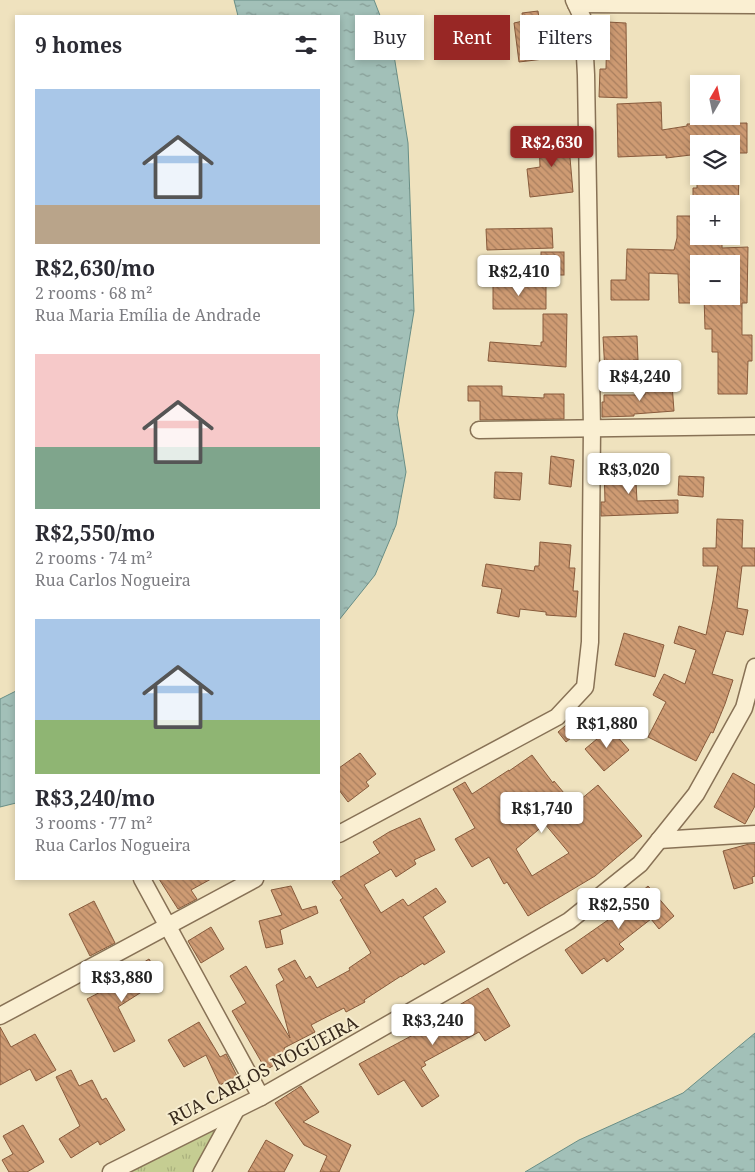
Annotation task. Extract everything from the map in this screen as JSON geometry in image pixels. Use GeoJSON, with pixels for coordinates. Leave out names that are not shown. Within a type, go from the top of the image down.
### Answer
{"type":"FeatureCollection","features":[{"type":"Feature","properties":{"kind":"street"},"geometry":{"type":"LineString","coordinates":[[340,833],[557,717],[585,687],[590,642],[592,428],[586,76],[583,19],[575,2],[755,5]]}},
{"type":"Feature","properties":{"kind":"street"},"geometry":{"type":"LineString","coordinates":[[479,430],[755,426]]}},
{"type":"Feature","properties":{"kind":"street","name":"RUA CARLOS NOGUEIRA"},"geometry":{"type":"LineString","coordinates":[[111,1172],[261,1097],[569,921],[640,864],[696,794],[744,708],[755,667]]}},
{"type":"Feature","properties":{"kind":"street"},"geometry":{"type":"LineString","coordinates":[[659,840],[755,834]]}},
{"type":"Feature","properties":{"kind":"street"},"geometry":{"type":"LineString","coordinates":[[143,880],[261,1097]]}},
{"type":"Feature","properties":{"kind":"street"},"geometry":{"type":"LineString","coordinates":[[0,1016],[253,880]]}},
{"type":"Feature","properties":{"kind":"street"},"geometry":{"type":"LineString","coordinates":[[202,1172],[236,1110]]}},
{"type":"Feature","properties":{"kind":"green space"},"geometry":{"type":"Polygon","coordinates":[[[206,1124],[215,1127],[218,1133],[193,1172],[132,1172],[206,1124]]]}},
{"type":"Feature","properties":{"kind":"water"},"geometry":{"type":"Polygon","coordinates":[[[234,0],[374,0],[380,15],[355,15],[355,60],[395,60],[408,143],[414,311],[397,415],[406,472],[396,525],[375,575],[340,619],[340,15],[238,15],[234,0]]]}},
{"type":"Feature","properties":{"kind":"water"},"geometry":{"type":"Polygon","coordinates":[[[15,692],[15,803],[0,807],[0,699],[15,692]]]}},
{"type":"Feature","properties":{"kind":"water"},"geometry":{"type":"Polygon","coordinates":[[[755,1033],[755,1172],[525,1172],[579,1140],[683,1093],[755,1033]]]}},
{"type":"Feature","properties":{"kind":"building"},"geometry":{"type":"Polygon","coordinates":[[[538,11],[539,15],[522,15],[522,13],[538,11]]]}},
{"type":"Feature","properties":{"kind":"building"},"geometry":{"type":"Polygon","coordinates":[[[520,22],[520,60],[536,60],[519,62],[514,23],[520,22]]]}},
{"type":"Feature","properties":{"kind":"building"},"geometry":{"type":"Polygon","coordinates":[[[610,22],[626,23],[627,98],[599,97],[600,69],[606,69],[606,60],[610,60],[610,22]]]}},
{"type":"Feature","properties":{"kind":"building"},"geometry":{"type":"Polygon","coordinates":[[[661,102],[662,130],[687,126],[687,124],[740,125],[740,123],[747,123],[747,153],[740,153],[740,135],[690,135],[690,155],[666,158],[666,155],[618,157],[617,104],[661,102]]]}},
{"type":"Feature","properties":{"kind":"building"},"geometry":{"type":"Polygon","coordinates":[[[568,135],[573,192],[530,197],[527,169],[540,167],[539,137],[568,135]]]}},
{"type":"Feature","properties":{"kind":"building"},"geometry":{"type":"Polygon","coordinates":[[[697,185],[739,185],[738,195],[693,195],[693,188],[697,188],[697,185]]]}},
{"type":"Feature","properties":{"kind":"building"},"geometry":{"type":"Polygon","coordinates":[[[677,216],[690,216],[690,245],[722,245],[722,248],[748,247],[747,303],[742,303],[742,335],[752,335],[752,361],[748,361],[747,394],[718,394],[718,352],[712,352],[712,329],[705,329],[704,305],[740,305],[740,255],[690,255],[690,303],[679,303],[678,274],[649,273],[649,300],[611,300],[611,280],[626,280],[627,249],[674,250],[677,238],[677,216]]]}},
{"type":"Feature","properties":{"kind":"building"},"geometry":{"type":"Polygon","coordinates":[[[552,228],[553,248],[487,250],[486,229],[552,228]]]}},
{"type":"Feature","properties":{"kind":"building"},"geometry":{"type":"Polygon","coordinates":[[[541,252],[564,252],[564,275],[541,275],[541,252]]]}},
{"type":"Feature","properties":{"kind":"building"},"geometry":{"type":"Polygon","coordinates":[[[493,285],[546,286],[546,309],[493,309],[493,285]]]}},
{"type":"Feature","properties":{"kind":"building"},"geometry":{"type":"Polygon","coordinates":[[[543,314],[567,314],[566,367],[488,361],[490,342],[541,346],[541,342],[543,342],[543,314]]]}},
{"type":"Feature","properties":{"kind":"building"},"geometry":{"type":"Polygon","coordinates":[[[637,336],[638,360],[633,360],[633,374],[605,372],[603,337],[637,336]]]}},
{"type":"Feature","properties":{"kind":"building"},"geometry":{"type":"Polygon","coordinates":[[[672,384],[674,411],[634,414],[634,416],[602,417],[604,395],[645,395],[645,386],[672,384]]]}},
{"type":"Feature","properties":{"kind":"building"},"geometry":{"type":"Polygon","coordinates":[[[468,386],[502,386],[502,396],[544,398],[544,394],[564,394],[564,419],[480,420],[480,401],[468,401],[468,386]]]}},
{"type":"Feature","properties":{"kind":"building"},"geometry":{"type":"Polygon","coordinates":[[[551,456],[574,460],[571,487],[549,484],[551,456]]]}},
{"type":"Feature","properties":{"kind":"building"},"geometry":{"type":"Polygon","coordinates":[[[635,464],[637,501],[678,500],[678,513],[601,516],[601,502],[605,502],[604,465],[635,464]]]}},
{"type":"Feature","properties":{"kind":"building"},"geometry":{"type":"Polygon","coordinates":[[[495,472],[522,473],[520,500],[494,498],[495,472]]]}},
{"type":"Feature","properties":{"kind":"building"},"geometry":{"type":"Polygon","coordinates":[[[679,476],[704,477],[703,497],[678,495],[679,476]]]}},
{"type":"Feature","properties":{"kind":"building"},"geometry":{"type":"Polygon","coordinates":[[[717,519],[743,520],[742,548],[755,548],[755,566],[742,566],[737,608],[748,610],[743,635],[726,631],[712,674],[733,680],[713,733],[711,732],[696,761],[648,737],[666,702],[653,695],[664,674],[685,684],[696,650],[674,643],[679,626],[706,635],[718,566],[703,566],[703,548],[716,548],[717,519]]]}},
{"type":"Feature","properties":{"kind":"building"},"geometry":{"type":"Polygon","coordinates":[[[540,542],[571,545],[569,568],[575,568],[573,591],[578,591],[576,617],[546,615],[546,612],[520,609],[519,617],[497,613],[502,589],[482,586],[486,564],[534,571],[535,566],[539,566],[540,542]]]}},
{"type":"Feature","properties":{"kind":"building"},"geometry":{"type":"Polygon","coordinates":[[[624,633],[664,645],[655,677],[615,665],[624,633]]]}},
{"type":"Feature","properties":{"kind":"building"},"geometry":{"type":"Polygon","coordinates":[[[572,720],[581,730],[566,742],[558,732],[572,720]]]}},
{"type":"Feature","properties":{"kind":"building"},"geometry":{"type":"Polygon","coordinates":[[[610,728],[629,750],[604,771],[585,749],[610,728]]]}},
{"type":"Feature","properties":{"kind":"building"},"geometry":{"type":"Polygon","coordinates":[[[360,753],[376,774],[366,782],[369,786],[348,802],[340,791],[340,767],[360,753]]]}},
{"type":"Feature","properties":{"kind":"building"},"geometry":{"type":"Polygon","coordinates":[[[532,755],[553,783],[554,781],[574,805],[598,785],[642,836],[595,876],[528,916],[507,882],[504,884],[489,857],[472,867],[455,839],[475,828],[453,789],[465,782],[472,794],[532,755]],[[545,824],[516,849],[532,876],[569,853],[545,824]]]}},
{"type":"Feature","properties":{"kind":"building"},"geometry":{"type":"Polygon","coordinates":[[[733,773],[755,785],[755,806],[745,824],[714,807],[733,773]]]}},
{"type":"Feature","properties":{"kind":"building"},"geometry":{"type":"Polygon","coordinates":[[[420,818],[435,850],[414,860],[416,864],[396,877],[391,869],[364,885],[381,913],[403,899],[408,906],[436,888],[446,902],[423,917],[445,952],[401,976],[364,1000],[365,1002],[346,1012],[344,1008],[311,1025],[315,1032],[284,1048],[289,1056],[266,1070],[232,1011],[246,1003],[230,976],[246,966],[290,1038],[276,985],[284,980],[278,969],[295,960],[306,979],[310,976],[317,988],[350,970],[349,968],[371,953],[340,900],[343,898],[332,882],[340,880],[340,877],[380,853],[373,842],[389,832],[420,818]]]}},
{"type":"Feature","properties":{"kind":"building"},"geometry":{"type":"Polygon","coordinates":[[[755,844],[755,876],[752,877],[753,883],[734,889],[723,851],[755,844]]]}},
{"type":"Feature","properties":{"kind":"building"},"geometry":{"type":"Polygon","coordinates":[[[160,880],[209,880],[191,890],[197,899],[178,909],[160,880]]]}},
{"type":"Feature","properties":{"kind":"building"},"geometry":{"type":"Polygon","coordinates":[[[291,886],[302,910],[316,906],[318,913],[280,930],[283,944],[266,948],[259,921],[282,915],[271,890],[291,886]]]}},
{"type":"Feature","properties":{"kind":"building"},"geometry":{"type":"Polygon","coordinates":[[[648,886],[674,916],[659,929],[651,919],[619,944],[624,949],[607,962],[604,958],[582,974],[565,950],[608,920],[648,886]]]}},
{"type":"Feature","properties":{"kind":"building"},"geometry":{"type":"Polygon","coordinates":[[[94,901],[115,943],[90,956],[69,914],[94,901]]]}},
{"type":"Feature","properties":{"kind":"building"},"geometry":{"type":"Polygon","coordinates":[[[211,927],[224,949],[201,963],[188,941],[211,927]]]}},
{"type":"Feature","properties":{"kind":"building"},"geometry":{"type":"Polygon","coordinates":[[[149,959],[162,979],[118,1007],[135,1041],[114,1052],[87,999],[125,979],[122,976],[149,959]]]}},
{"type":"Feature","properties":{"kind":"building"},"geometry":{"type":"Polygon","coordinates":[[[488,988],[510,1026],[485,1041],[479,1032],[424,1062],[426,1065],[421,1068],[439,1096],[422,1107],[404,1080],[378,1095],[359,1064],[413,1035],[410,1031],[433,1017],[434,1020],[488,988]]]}},
{"type":"Feature","properties":{"kind":"building"},"geometry":{"type":"Polygon","coordinates":[[[199,1022],[220,1057],[226,1054],[237,1076],[220,1085],[206,1055],[184,1067],[168,1040],[199,1022]]]}},
{"type":"Feature","properties":{"kind":"building"},"geometry":{"type":"Polygon","coordinates":[[[0,1027],[11,1047],[35,1034],[56,1070],[36,1081],[30,1069],[0,1085],[0,1027]]]}},
{"type":"Feature","properties":{"kind":"building"},"geometry":{"type":"Polygon","coordinates":[[[71,1070],[79,1086],[92,1080],[102,1100],[106,1098],[125,1130],[100,1145],[98,1141],[71,1158],[59,1139],[80,1126],[56,1077],[71,1070]]]}},
{"type":"Feature","properties":{"kind":"building"},"geometry":{"type":"Polygon","coordinates":[[[301,1086],[319,1112],[303,1122],[351,1145],[339,1172],[320,1172],[327,1156],[304,1145],[275,1103],[301,1086]]]}},
{"type":"Feature","properties":{"kind":"building"},"geometry":{"type":"Polygon","coordinates":[[[23,1125],[44,1162],[27,1172],[9,1172],[2,1160],[13,1154],[3,1136],[23,1125]]]}},
{"type":"Feature","properties":{"kind":"building"},"geometry":{"type":"Polygon","coordinates":[[[266,1140],[293,1155],[284,1172],[248,1172],[266,1140]]]}}]}
